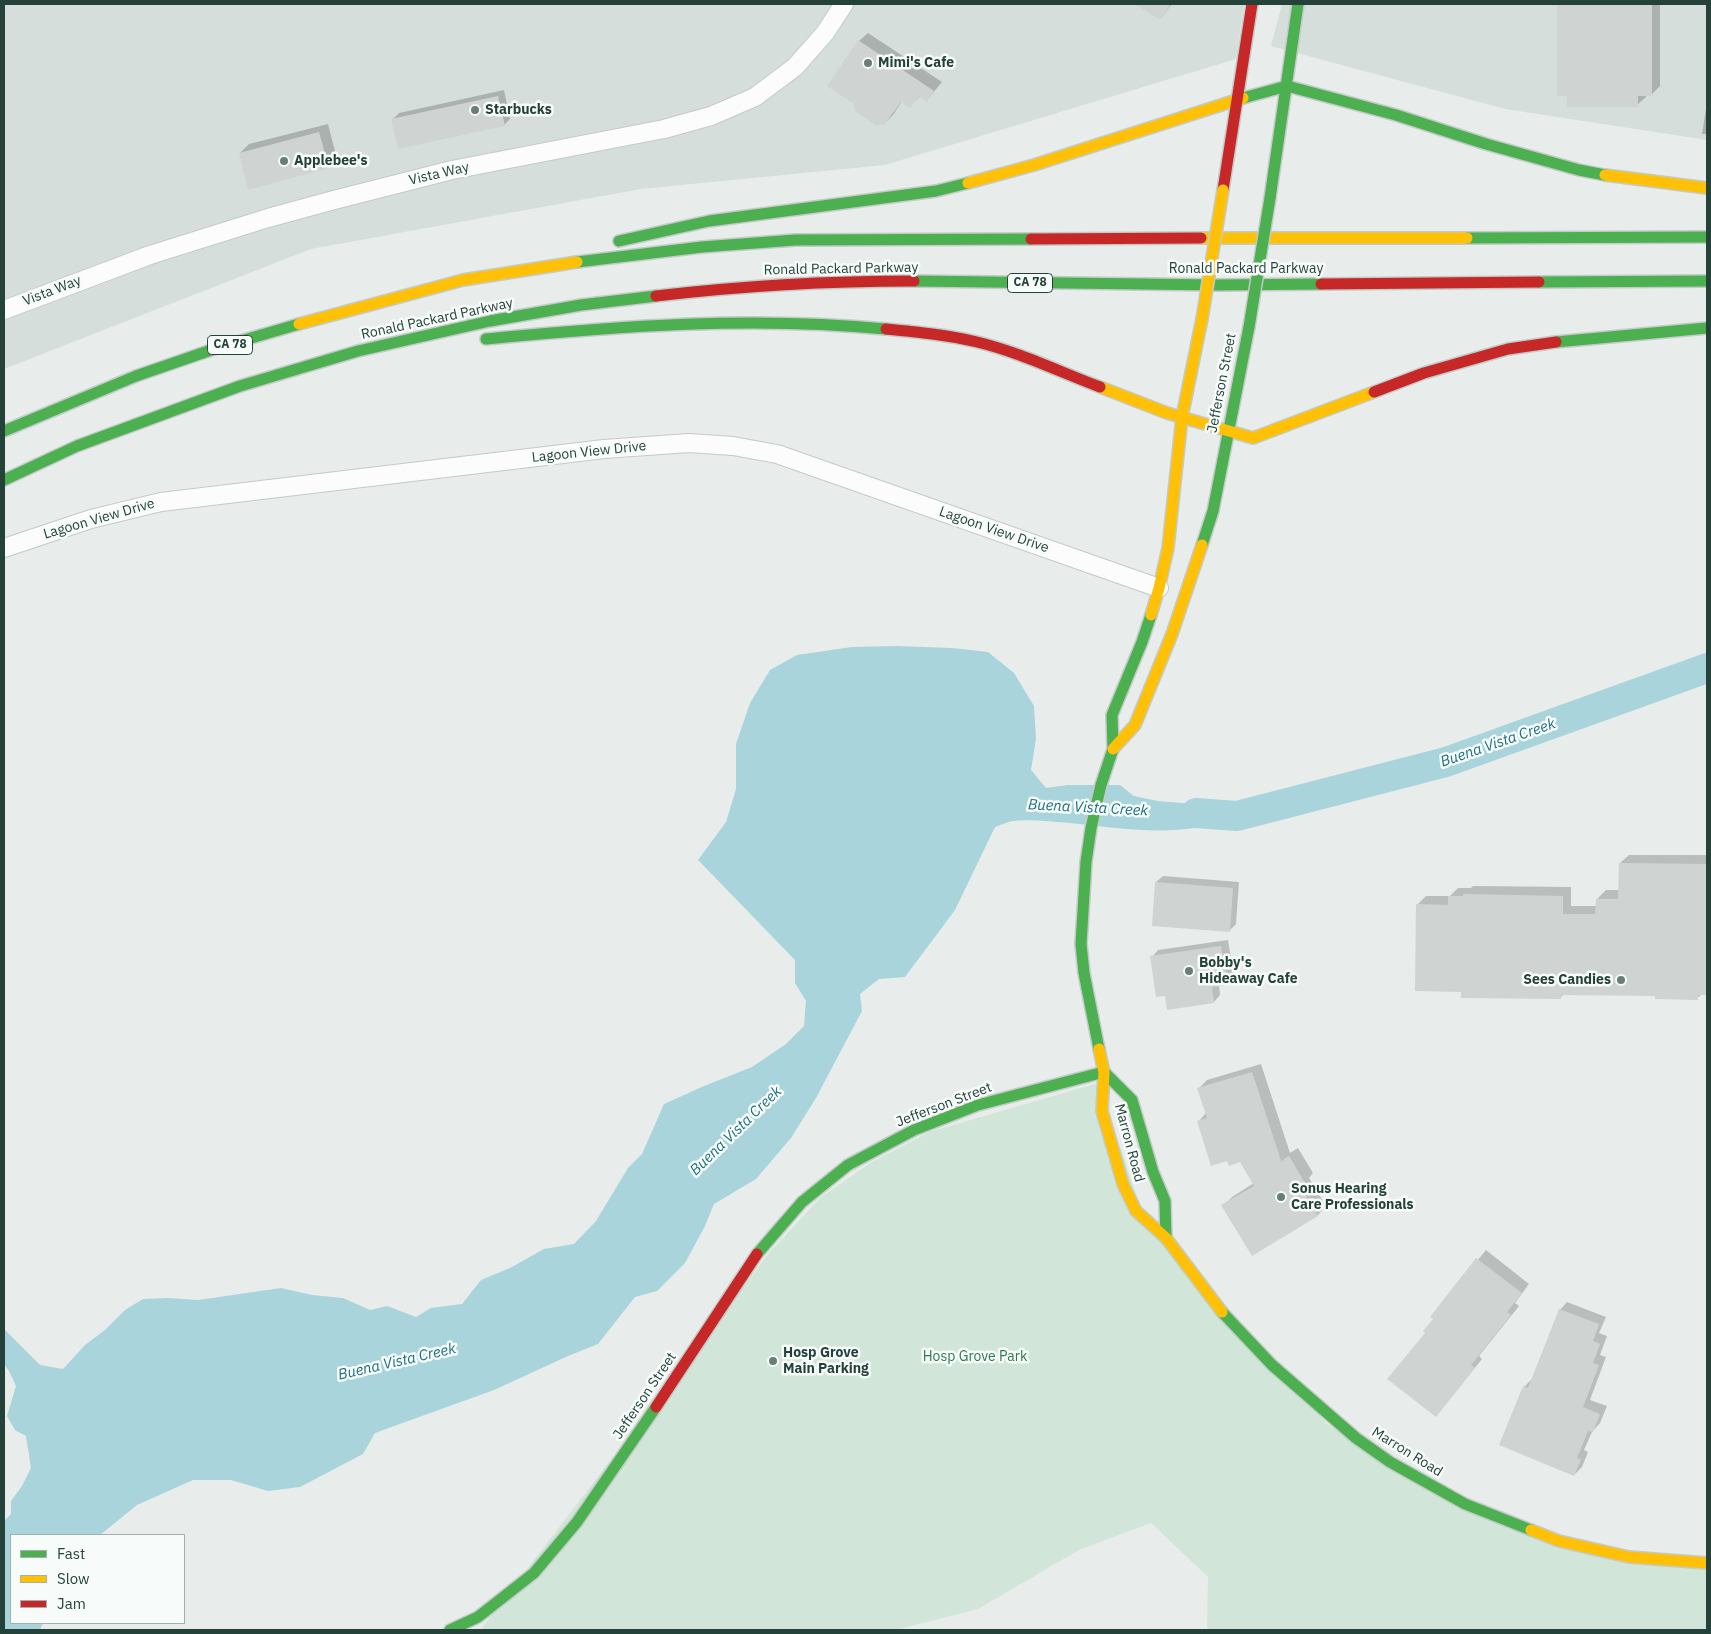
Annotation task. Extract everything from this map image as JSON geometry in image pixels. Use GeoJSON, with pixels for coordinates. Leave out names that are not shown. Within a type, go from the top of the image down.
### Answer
{"type":"FeatureCollection","features":[{"type":"Feature","properties":{"kind":"main road","name":"Jefferson Street"},"geometry":{"type":"LineString","coordinates":[[450,1630],[478,1617],[534,1573],[578,1522],[685,1366],[713,1320],[758,1254],[802,1202],[848,1164],[914,1130],[978,1104],[1104,1072],[1084,973],[1081,944],[1090,828],[1113,749],[1112,715],[1142,642],[1159,588],[1168,548],[1182,417],[1202,319],[1252,4]]}},
{"type":"Feature","properties":{"kind":"main road","name":"Jefferson Street"},"geometry":{"type":"LineString","coordinates":[[1113,749],[1136,725],[1172,634],[1213,510],[1249,327],[1298,4]]}},
{"type":"Feature","properties":{"kind":"main road"},"geometry":{"type":"LineString","coordinates":[[607,244],[709,221],[936,191],[1034,165],[1238,99],[1287,86],[1396,115],[1486,144],[1579,170],[1630,179],[1707,188]]}},
{"type":"Feature","properties":{"kind":"main road","name":"Ronald Packard Parkway"},"geometry":{"type":"LineString","coordinates":[[4,431],[136,376],[217,348],[318,318],[463,280],[586,260],[702,247],[795,240],[902,238],[1707,237]]}},
{"type":"Feature","properties":{"kind":"main road"},"geometry":{"type":"LineString","coordinates":[[463,280],[580,250]]}},
{"type":"Feature","properties":{"kind":"main road","name":"Ronald Packard Parkway"},"geometry":{"type":"LineString","coordinates":[[4,480],[77,446],[240,386],[358,352],[490,322],[581,305],[732,288],[871,281],[1218,285],[1707,281]]}},
{"type":"Feature","properties":{"kind":"main road"},"geometry":{"type":"LineString","coordinates":[[472,340],[568,331],[722,324],[848,326],[972,340],[1023,357],[1155,408],[1229,429],[1253,438],[1424,373],[1508,349],[1562,341],[1707,328]]}},
{"type":"Feature","properties":{"kind":"main road"},"geometry":{"type":"LineString","coordinates":[[358,352],[444,343]]}},
{"type":"Feature","properties":{"kind":"main road","name":"Marron Road"},"geometry":{"type":"LineString","coordinates":[[1104,1072],[1102,1111],[1123,1184],[1136,1211],[1166,1238],[1225,1316],[1272,1365],[1356,1438],[1390,1462],[1465,1504],[1560,1541],[1630,1557],[1707,1563]]}},
{"type":"Feature","properties":{"kind":"main road","name":"Marron Road"},"geometry":{"type":"LineString","coordinates":[[1104,1072],[1132,1100],[1153,1172],[1165,1201],[1166,1238]]}},
{"type":"Feature","properties":{"kind":"street","name":"Vista Way"},"geometry":{"type":"LineString","coordinates":[[4,310],[150,255],[268,218],[452,170],[664,129],[712,116],[755,97],[794,67],[825,33],[844,4]]}},
{"type":"Feature","properties":{"kind":"street","name":"Lagoon View Drive"},"geometry":{"type":"LineString","coordinates":[[4,548],[91,519],[161,502],[604,449],[690,443],[733,446],[777,454],[1159,588]]}},
{"type":"Feature","properties":{"kind":"shaded area"},"geometry":{"type":"Polygon","coordinates":[[[4,4],[1244,4],[1236,59],[885,165],[641,189],[311,249],[4,369],[4,4]]]}},
{"type":"Feature","properties":{"kind":"shaded area"},"geometry":{"type":"Polygon","coordinates":[[[1282,4],[1707,4],[1707,140],[1505,109],[1271,46],[1282,4]]]}},
{"type":"Feature","properties":{"kind":"green space","name":"Hosp Grove Park"},"geometry":{"type":"Polygon","coordinates":[[[1098,1083],[1142,1211],[1327,1424],[1501,1526],[1707,1566],[1707,1630],[1207,1630],[1208,1577],[1151,1523],[1079,1550],[978,1609],[895,1630],[485,1630],[482,1628],[769,1253],[821,1197],[872,1162],[929,1132],[1098,1083]]]}},
{"type":"Feature","properties":{"kind":"water"},"geometry":{"type":"Polygon","coordinates":[[[852,647],[952,648],[988,652],[1014,673],[1034,706],[1036,739],[1031,770],[1046,788],[1068,785],[1120,785],[1134,796],[1158,801],[1229,807],[1237,816],[1197,828],[1176,830],[1134,829],[1027,820],[1011,821],[995,827],[955,910],[905,977],[879,979],[860,994],[862,1011],[816,1098],[791,1138],[756,1179],[714,1204],[704,1228],[685,1263],[657,1291],[635,1297],[598,1344],[494,1390],[375,1433],[363,1454],[300,1487],[268,1491],[231,1480],[193,1480],[137,1505],[101,1534],[10,1534],[10,1624],[43,1624],[40,1630],[4,1630],[4,1521],[11,1514],[11,1501],[22,1486],[31,1468],[26,1436],[15,1430],[7,1416],[16,1386],[4,1364],[4,1329],[40,1365],[63,1369],[85,1345],[105,1330],[125,1310],[143,1299],[198,1300],[281,1288],[312,1295],[343,1298],[370,1310],[387,1306],[416,1317],[431,1308],[462,1304],[481,1280],[510,1268],[544,1249],[574,1244],[596,1221],[628,1168],[642,1154],[664,1104],[752,1067],[786,1044],[804,1026],[806,1001],[795,983],[795,960],[698,860],[726,822],[736,789],[736,744],[750,703],[770,670],[797,655],[852,647]]]}},
{"type":"Feature","properties":{"kind":"building"},"geometry":{"type":"Polygon","coordinates":[[[1135,4],[1171,4],[1160,20],[1135,4]]]}},
{"type":"Feature","properties":{"kind":"building"},"geometry":{"type":"Polygon","coordinates":[[[1557,4],[1652,4],[1652,96],[1638,96],[1638,107],[1567,107],[1567,96],[1557,96],[1557,4]]]}},
{"type":"Feature","properties":{"kind":"building","name":"Mimi's Cafe"},"geometry":{"type":"Polygon","coordinates":[[[858,40],[934,91],[927,102],[919,96],[910,108],[901,102],[884,125],[876,125],[855,111],[854,104],[827,86],[858,40]]]}},
{"type":"Feature","properties":{"kind":"building"},"geometry":{"type":"Polygon","coordinates":[[[498,96],[505,126],[398,149],[391,119],[498,96]]]}},
{"type":"Feature","properties":{"kind":"building","name":"Applebee's"},"geometry":{"type":"Polygon","coordinates":[[[319,132],[329,168],[248,190],[239,153],[319,132]]]}},
{"type":"Feature","properties":{"kind":"building"},"geometry":{"type":"Polygon","coordinates":[[[1619,863],[1707,864],[1707,995],[1698,995],[1698,1000],[1655,999],[1655,996],[1561,995],[1561,999],[1461,998],[1461,992],[1415,991],[1416,904],[1448,905],[1448,896],[1463,896],[1463,894],[1563,896],[1563,914],[1595,914],[1596,899],[1618,899],[1619,863]]]}},
{"type":"Feature","properties":{"kind":"building"},"geometry":{"type":"Polygon","coordinates":[[[1155,882],[1233,888],[1230,932],[1152,926],[1155,882]]]}},
{"type":"Feature","properties":{"kind":"building","name":"Bobby's Hideaway Cafe"},"geometry":{"type":"Polygon","coordinates":[[[1221,946],[1228,985],[1212,987],[1214,1003],[1167,1010],[1165,996],[1156,997],[1150,956],[1221,946]]]}},
{"type":"Feature","properties":{"kind":"building"},"geometry":{"type":"Polygon","coordinates":[[[1252,1072],[1281,1161],[1289,1156],[1305,1183],[1300,1186],[1318,1216],[1252,1256],[1221,1205],[1254,1186],[1240,1162],[1229,1166],[1227,1161],[1211,1166],[1197,1121],[1207,1118],[1197,1088],[1252,1072]]]}},
{"type":"Feature","properties":{"kind":"building"},"geometry":{"type":"Polygon","coordinates":[[[1476,1258],[1522,1293],[1507,1312],[1511,1315],[1471,1365],[1475,1368],[1436,1417],[1387,1379],[1425,1333],[1423,1331],[1433,1319],[1430,1317],[1476,1258]]]}},
{"type":"Feature","properties":{"kind":"building"},"geometry":{"type":"Polygon","coordinates":[[[1559,1309],[1599,1324],[1593,1341],[1600,1344],[1593,1363],[1599,1365],[1583,1407],[1600,1414],[1593,1432],[1588,1431],[1577,1458],[1581,1459],[1574,1476],[1499,1445],[1523,1386],[1528,1388],[1559,1309]]]}},
{"type":"Feature","properties":{"kind":"waterway","name":"Buena Vista Creek"},"geometry":{"type":"LineString","coordinates":[[1196,813],[1237,816],[1446,762],[1707,668]]}},
{"type":"Feature","properties":{"kind":"traffic: fast"},"geometry":{"type":"LineString","coordinates":[[1270,198],[1298,4]]}},
{"type":"Feature","properties":{"kind":"traffic: fast"},"geometry":{"type":"LineString","coordinates":[[1243,98],[1287,86],[1396,115],[1486,144],[1579,170],[1605,175]]}},
{"type":"Feature","properties":{"kind":"traffic: fast"},"geometry":{"type":"LineString","coordinates":[[619,241],[709,221],[936,191],[968,183]]}},
{"type":"Feature","properties":{"kind":"traffic: fast"},"geometry":{"type":"LineString","coordinates":[[1249,327],[1270,198]]}},
{"type":"Feature","properties":{"kind":"traffic: fast"},"geometry":{"type":"LineString","coordinates":[[1467,238],[1707,237]]}},
{"type":"Feature","properties":{"kind":"traffic: fast"},"geometry":{"type":"LineString","coordinates":[[577,262],[702,247],[795,240],[1031,239]]}},
{"type":"Feature","properties":{"kind":"traffic: fast"},"geometry":{"type":"LineString","coordinates":[[914,281],[1218,285],[1321,284]]}},
{"type":"Feature","properties":{"kind":"traffic: fast"},"geometry":{"type":"LineString","coordinates":[[1539,282],[1707,281]]}},
{"type":"Feature","properties":{"kind":"traffic: fast"},"geometry":{"type":"LineString","coordinates":[[4,480],[77,446],[240,386],[358,351],[490,321],[581,305],[656,296]]}},
{"type":"Feature","properties":{"kind":"traffic: fast"},"geometry":{"type":"LineString","coordinates":[[486,339],[585,330],[686,324],[786,323],[886,329]]}},
{"type":"Feature","properties":{"kind":"traffic: fast"},"geometry":{"type":"LineString","coordinates":[[4,431],[136,376],[217,348],[299,324]]}},
{"type":"Feature","properties":{"kind":"traffic: fast"},"geometry":{"type":"LineString","coordinates":[[1202,545],[1213,511],[1249,327]]}},
{"type":"Feature","properties":{"kind":"traffic: fast"},"geometry":{"type":"LineString","coordinates":[[1556,342],[1707,328]]}},
{"type":"Feature","properties":{"kind":"traffic: fast"},"geometry":{"type":"LineString","coordinates":[[1099,1049],[1084,973],[1081,944],[1086,862],[1091,828],[1101,785],[1113,749],[1112,715],[1151,615]]}},
{"type":"Feature","properties":{"kind":"traffic: fast"},"geometry":{"type":"LineString","coordinates":[[1104,1072],[1132,1100],[1153,1172],[1165,1201],[1166,1238]]}},
{"type":"Feature","properties":{"kind":"traffic: fast"},"geometry":{"type":"LineString","coordinates":[[757,1254],[802,1202],[848,1165],[914,1130],[978,1105],[1104,1072]]}},
{"type":"Feature","properties":{"kind":"traffic: fast"},"geometry":{"type":"LineString","coordinates":[[1222,1312],[1272,1365],[1356,1438],[1390,1462],[1465,1504],[1531,1530]]}},
{"type":"Feature","properties":{"kind":"traffic: fast"},"geometry":{"type":"LineString","coordinates":[[450,1630],[478,1617],[534,1573],[577,1522],[656,1407]]}},
{"type":"Feature","properties":{"kind":"traffic: slow"},"geometry":{"type":"LineString","coordinates":[[968,183],[1034,165],[1243,98]]}},
{"type":"Feature","properties":{"kind":"traffic: slow"},"geometry":{"type":"LineString","coordinates":[[1605,175],[1707,188]]}},
{"type":"Feature","properties":{"kind":"traffic: slow"},"geometry":{"type":"LineString","coordinates":[[1202,319],[1223,190]]}},
{"type":"Feature","properties":{"kind":"traffic: slow"},"geometry":{"type":"LineString","coordinates":[[1201,238],[1467,238]]}},
{"type":"Feature","properties":{"kind":"traffic: slow"},"geometry":{"type":"LineString","coordinates":[[299,324],[463,280],[577,262]]}},
{"type":"Feature","properties":{"kind":"traffic: slow"},"geometry":{"type":"LineString","coordinates":[[1151,615],[1168,548],[1182,417],[1202,319]]}},
{"type":"Feature","properties":{"kind":"traffic: slow"},"geometry":{"type":"LineString","coordinates":[[1100,387],[1167,413],[1253,438],[1374,392]]}},
{"type":"Feature","properties":{"kind":"traffic: slow"},"geometry":{"type":"LineString","coordinates":[[1113,749],[1135,725],[1172,634],[1202,545]]}},
{"type":"Feature","properties":{"kind":"traffic: slow"},"geometry":{"type":"LineString","coordinates":[[1099,1049],[1104,1072],[1102,1111],[1123,1184],[1136,1211],[1166,1238],[1222,1312]]}},
{"type":"Feature","properties":{"kind":"traffic: slow"},"geometry":{"type":"LineString","coordinates":[[1531,1530],[1559,1541],[1629,1557],[1707,1563]]}},
{"type":"Feature","properties":{"kind":"traffic: jam"},"geometry":{"type":"LineString","coordinates":[[1223,190],[1252,4]]}},
{"type":"Feature","properties":{"kind":"traffic: jam"},"geometry":{"type":"LineString","coordinates":[[1031,239],[1201,238]]}},
{"type":"Feature","properties":{"kind":"traffic: jam"},"geometry":{"type":"LineString","coordinates":[[656,296],[720,289],[785,285],[914,281]]}},
{"type":"Feature","properties":{"kind":"traffic: jam"},"geometry":{"type":"LineString","coordinates":[[1321,284],[1539,282]]}},
{"type":"Feature","properties":{"kind":"traffic: jam"},"geometry":{"type":"LineString","coordinates":[[886,329],[944,336],[993,346],[1100,387]]}},
{"type":"Feature","properties":{"kind":"traffic: jam"},"geometry":{"type":"LineString","coordinates":[[1374,392],[1424,373],[1508,349],[1556,342]]}},
{"type":"Feature","properties":{"kind":"traffic: jam"},"geometry":{"type":"LineString","coordinates":[[656,1407],[757,1254]]}},
{"type":"Feature","properties":{"kind":"place","name":"Mimi's Cafe"},"geometry":{"type":"Point","coordinates":[868,63]}},
{"type":"Feature","properties":{"kind":"place","name":"Starbucks"},"geometry":{"type":"Point","coordinates":[475,110]}},
{"type":"Feature","properties":{"kind":"place","name":"Applebee's"},"geometry":{"type":"Point","coordinates":[284,161]}},
{"type":"Feature","properties":{"kind":"place","name":"Bobby's Hideaway Cafe"},"geometry":{"type":"Point","coordinates":[1189,971]}},
{"type":"Feature","properties":{"kind":"place","name":"Sees Candies"},"geometry":{"type":"Point","coordinates":[1621,980]}},
{"type":"Feature","properties":{"kind":"place","name":"Sonus Hearing Care Professionals"},"geometry":{"type":"Point","coordinates":[1281,1197]}},
{"type":"Feature","properties":{"kind":"place","name":"Hosp Grove Main Parking"},"geometry":{"type":"Point","coordinates":[773,1361]}}]}
